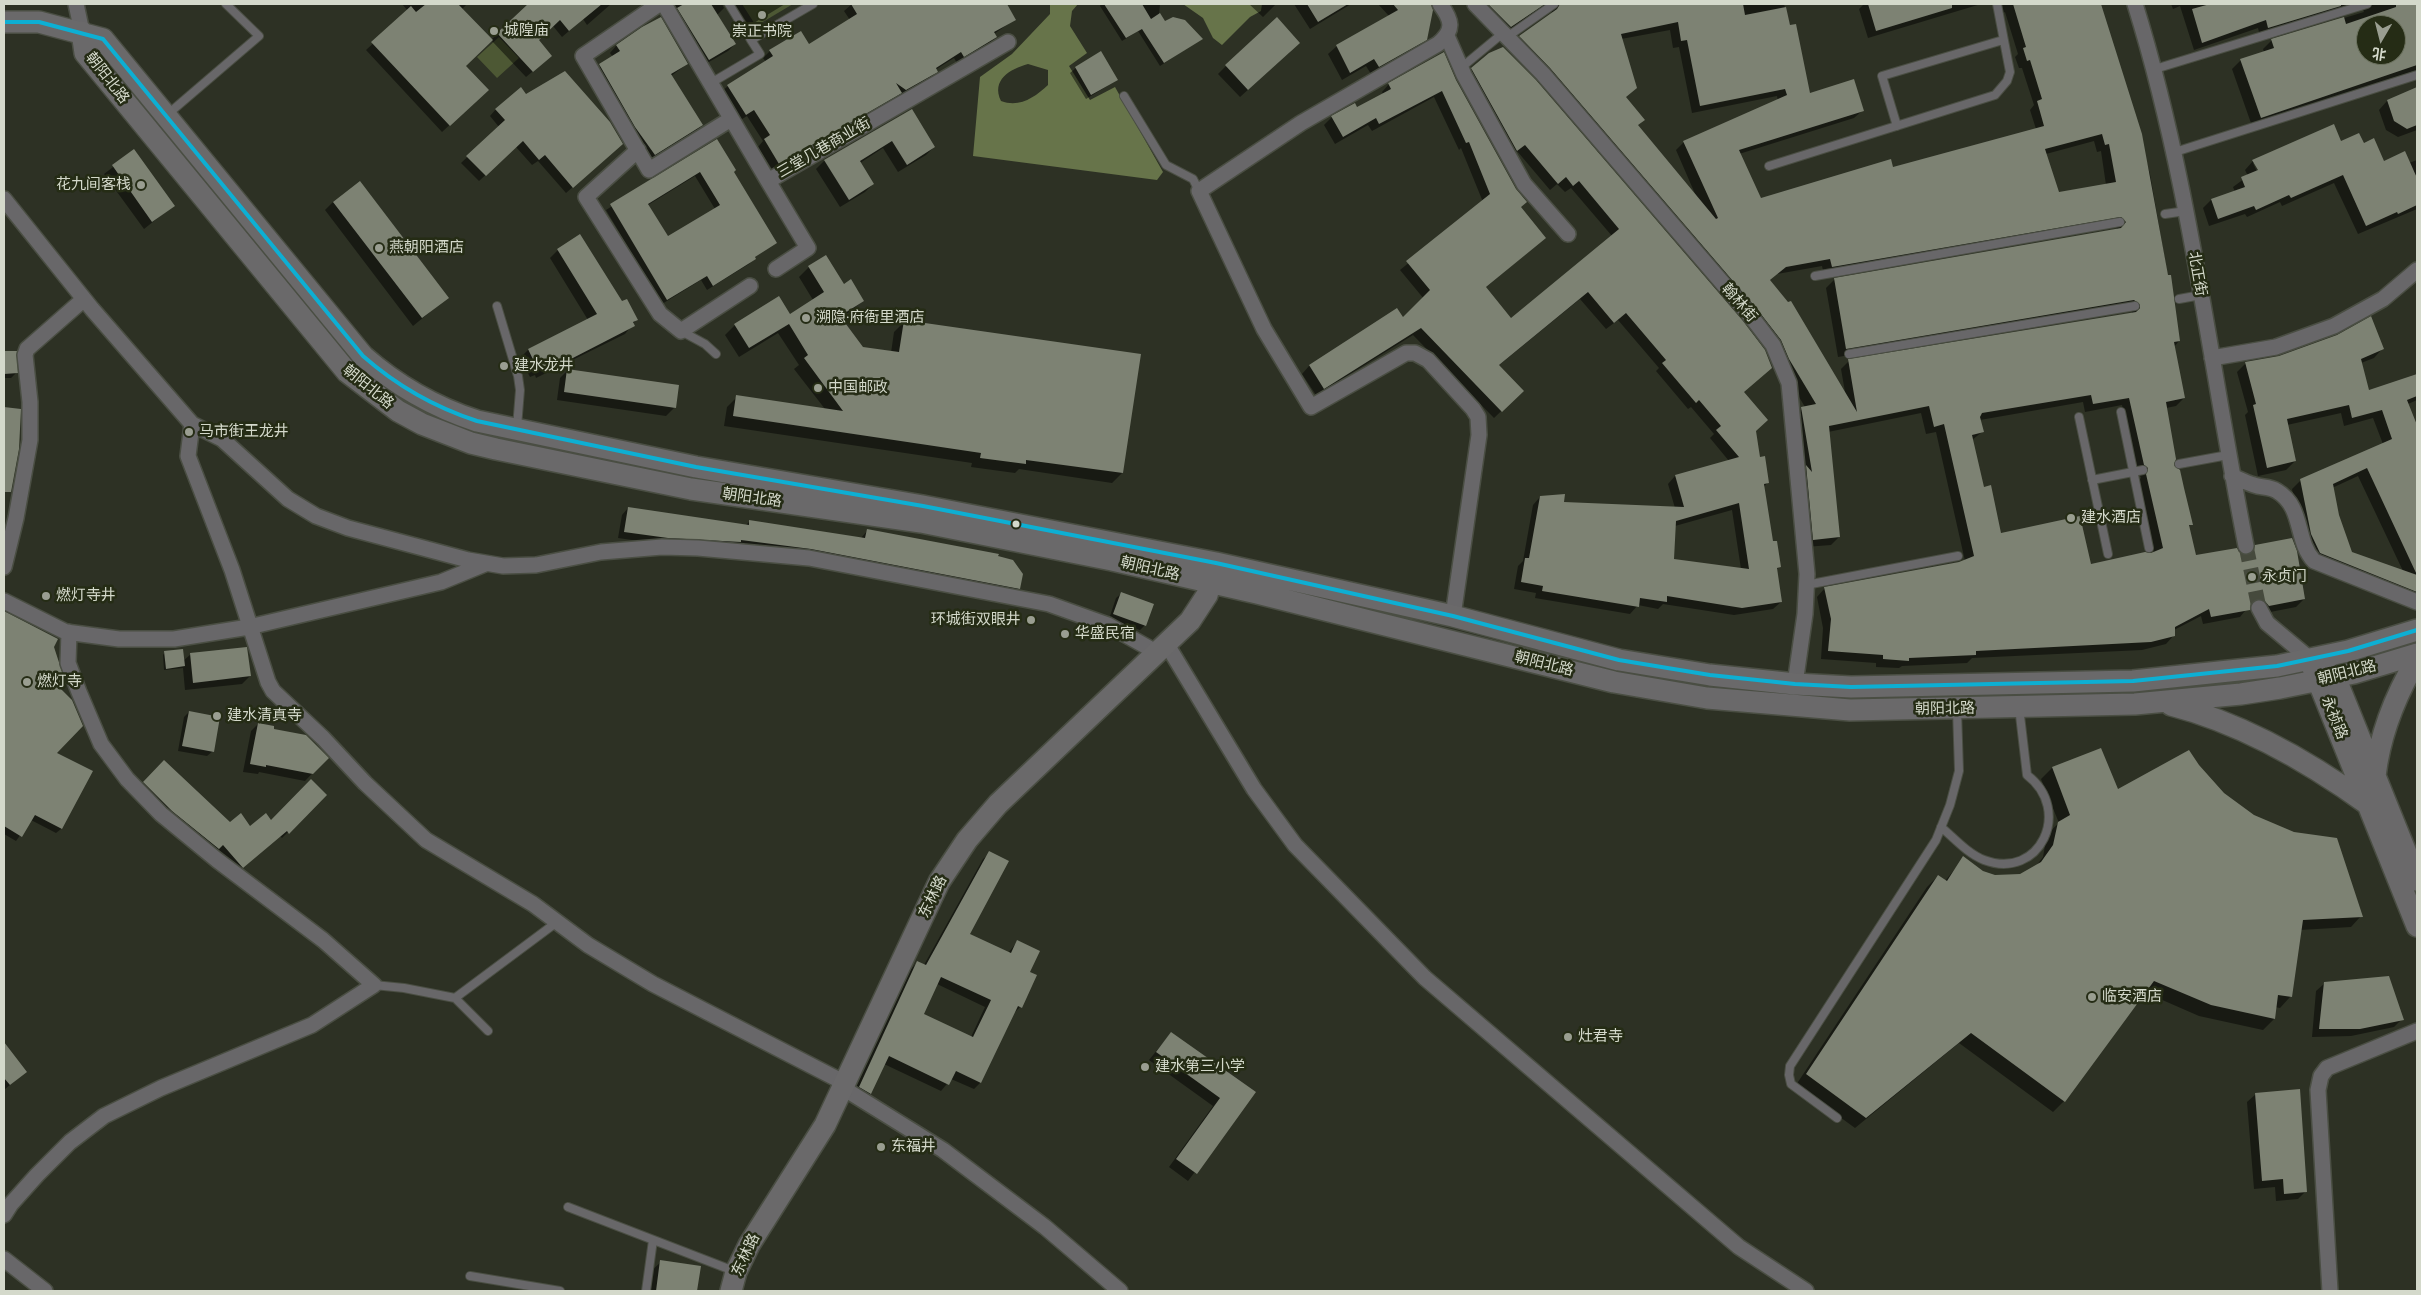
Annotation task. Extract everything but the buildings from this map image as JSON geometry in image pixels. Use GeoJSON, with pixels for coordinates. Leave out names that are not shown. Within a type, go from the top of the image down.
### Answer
{"type":"FeatureCollection","features":[{"type":"Feature","properties":{"kind":"main road"},"geometry":{"type":"LineString","coordinates":[[4,22],[39,22],[82,32]]}},
{"type":"Feature","properties":{"kind":"main road"},"geometry":{"type":"LineString","coordinates":[[4,36],[38,36],[82,32]]}},
{"type":"Feature","properties":{"kind":"main road","name":"朝阳北路"},"geometry":{"type":"LineString","coordinates":[[2417,630],[2348,651],[2238,672],[2133,681],[1898,688],[1794,684],[1710,675],[1619,660],[1453,616],[1214,573],[1112,560],[921,522],[691,489],[479,445],[422,424],[398,411],[363,387],[324,346],[254,257],[85,53],[82,32],[103,39],[363,356],[410,392],[432,404],[477,421],[696,467],[923,506],[1214,573],[1614,682],[1707,698],[1850,710],[1957,709],[2158,702],[2241,694],[2327,679],[2417,654]]}},
{"type":"Feature","properties":{"kind":"main road","name":"东林路"},"geometry":{"type":"LineString","coordinates":[[733,1282],[764,1218],[825,1125],[940,882],[967,840],[998,804],[1199,610],[1214,573]]}},
{"type":"Feature","properties":{"kind":"main road","name":"永祯路"},"geometry":{"type":"LineString","coordinates":[[2310,659],[2327,679],[2375,776],[2417,880]]}},
{"type":"Feature","properties":{"kind":"main road"},"geometry":{"type":"LineString","coordinates":[[2375,776],[2385,726],[2405,679],[2417,659]]}},
{"type":"Feature","properties":{"kind":"main road","name":"永祯路"},"geometry":{"type":"LineString","coordinates":[[2327,679],[2369,806],[2417,926]]}},
{"type":"Feature","properties":{"kind":"main road"},"geometry":{"type":"LineString","coordinates":[[2158,702],[2211,717],[2249,733],[2343,787],[2369,806]]}},
{"type":"Feature","properties":{"kind":"street"},"geometry":{"type":"LineString","coordinates":[[76,4],[82,32]]}},
{"type":"Feature","properties":{"kind":"street"},"geometry":{"type":"LineString","coordinates":[[659,4],[583,56],[649,170],[731,119]]}},
{"type":"Feature","properties":{"kind":"street","name":"三堂几巷商业街"},"geometry":{"type":"LineString","coordinates":[[664,4],[768,181],[1008,42]]}},
{"type":"Feature","properties":{"kind":"street"},"geometry":{"type":"LineString","coordinates":[[1440,4],[1449,16],[1447,36],[1464,75],[1524,184],[1568,234]]}},
{"type":"Feature","properties":{"kind":"street","name":"翰林街"},"geometry":{"type":"LineString","coordinates":[[1474,4],[1543,74],[1750,315],[1780,357],[1788,382],[1806,585],[1805,614],[1794,684]]}},
{"type":"Feature","properties":{"kind":"street","name":"北正街"},"geometry":{"type":"LineString","coordinates":[[2135,4],[2155,69],[2175,152],[2228,455],[2246,546]]}},
{"type":"Feature","properties":{"kind":"street"},"geometry":{"type":"LineString","coordinates":[[1447,36],[1438,44],[1301,123],[1199,191],[1264,329],[1311,407],[1406,353],[1415,353],[1428,360],[1478,417],[1479,434],[1453,616]]}},
{"type":"Feature","properties":{"kind":"street"},"geometry":{"type":"LineString","coordinates":[[638,150],[586,197],[660,314],[681,331],[750,286]]}},
{"type":"Feature","properties":{"kind":"street"},"geometry":{"type":"LineString","coordinates":[[768,181],[808,248],[776,269]]}},
{"type":"Feature","properties":{"kind":"street"},"geometry":{"type":"LineString","coordinates":[[4,199],[84,299],[192,424],[222,439],[288,499],[316,516],[348,528],[485,564],[536,565],[601,552],[662,547],[809,558],[1049,604],[1108,625],[1161,648],[1279,826],[1295,845],[1425,978],[1739,1247],[1806,1291]]}},
{"type":"Feature","properties":{"kind":"street"},"geometry":{"type":"LineString","coordinates":[[2212,358],[2276,347],[2334,326],[2383,299],[2417,270]]}},
{"type":"Feature","properties":{"kind":"street"},"geometry":{"type":"LineString","coordinates":[[4,567],[16,518],[30,440],[30,402],[25,355],[27,349],[84,299]]}},
{"type":"Feature","properties":{"kind":"street"},"geometry":{"type":"LineString","coordinates":[[192,424],[188,456],[232,570],[268,682],[273,691],[323,738],[364,783],[426,840],[533,904],[588,945],[653,984],[844,1085],[943,1150],[1045,1227],[1120,1291]]}},
{"type":"Feature","properties":{"kind":"street"},"geometry":{"type":"LineString","coordinates":[[2232,476],[2255,486],[2267,486],[2282,495],[2294,508],[2309,555],[2314,561],[2417,602]]}},
{"type":"Feature","properties":{"kind":"street"},"geometry":{"type":"LineString","coordinates":[[4,601],[69,632],[119,639],[174,639],[249,627],[441,582],[485,564]]}},
{"type":"Feature","properties":{"kind":"street"},"geometry":{"type":"LineString","coordinates":[[2259,608],[2267,623],[2310,659]]}},
{"type":"Feature","properties":{"kind":"street"},"geometry":{"type":"LineString","coordinates":[[4,1216],[11,1204],[50,1162],[86,1128],[104,1116],[161,1088],[312,1025],[374,985],[323,940],[217,860],[161,814],[127,779],[101,744],[79,692],[68,663],[69,632]]}},
{"type":"Feature","properties":{"kind":"street"},"geometry":{"type":"LineString","coordinates":[[2330,1291],[2318,1090],[2321,1076],[2327,1068],[2417,1031]]}},
{"type":"Feature","properties":{"kind":"street"},"geometry":{"type":"LineString","coordinates":[[4,1259],[45,1291]]}},
{"type":"Feature","properties":{"kind":"lane"},"geometry":{"type":"LineString","coordinates":[[166,115],[259,36],[226,4]]}},
{"type":"Feature","properties":{"kind":"lane"},"geometry":{"type":"LineString","coordinates":[[711,83],[760,54],[729,4]]}},
{"type":"Feature","properties":{"kind":"lane"},"geometry":{"type":"LineString","coordinates":[[751,40],[813,4]]}},
{"type":"Feature","properties":{"kind":"lane"},"geometry":{"type":"LineString","coordinates":[[1462,67],[1505,35],[1554,4]]}},
{"type":"Feature","properties":{"kind":"lane"},"geometry":{"type":"LineString","coordinates":[[1769,166],[1995,95],[2007,81],[2010,72],[1996,4]]}},
{"type":"Feature","properties":{"kind":"lane"},"geometry":{"type":"LineString","coordinates":[[2155,69],[2367,4]]}},
{"type":"Feature","properties":{"kind":"lane"},"geometry":{"type":"LineString","coordinates":[[1897,126],[1882,76],[2003,40]]}},
{"type":"Feature","properties":{"kind":"lane"},"geometry":{"type":"LineString","coordinates":[[2175,152],[2417,75]]}},
{"type":"Feature","properties":{"kind":"lane"},"geometry":{"type":"LineString","coordinates":[[1124,96],[1166,165],[1193,179],[1199,191]]}},
{"type":"Feature","properties":{"kind":"lane"},"geometry":{"type":"LineString","coordinates":[[2165,214],[2186,211]]}},
{"type":"Feature","properties":{"kind":"lane"},"geometry":{"type":"LineString","coordinates":[[1815,276],[2120,222]]}},
{"type":"Feature","properties":{"kind":"lane"},"geometry":{"type":"LineString","coordinates":[[2179,299],[2201,295]]}},
{"type":"Feature","properties":{"kind":"lane"},"geometry":{"type":"LineString","coordinates":[[497,306],[518,376],[520,390],[516,429]]}},
{"type":"Feature","properties":{"kind":"lane"},"geometry":{"type":"LineString","coordinates":[[1849,354],[2135,306]]}},
{"type":"Feature","properties":{"kind":"lane"},"geometry":{"type":"LineString","coordinates":[[681,331],[705,344],[716,354]]}},
{"type":"Feature","properties":{"kind":"lane"},"geometry":{"type":"LineString","coordinates":[[2121,412],[2149,548]]}},
{"type":"Feature","properties":{"kind":"lane"},"geometry":{"type":"LineString","coordinates":[[2079,417],[2108,554]]}},
{"type":"Feature","properties":{"kind":"lane"},"geometry":{"type":"LineString","coordinates":[[2178,464],[2228,455]]}},
{"type":"Feature","properties":{"kind":"lane"},"geometry":{"type":"LineString","coordinates":[[2092,480],[2143,470]]}},
{"type":"Feature","properties":{"kind":"lane"},"geometry":{"type":"LineString","coordinates":[[1806,585],[1958,556]]}},
{"type":"Feature","properties":{"kind":"lane"},"geometry":{"type":"LineString","coordinates":[[1942,827],[1973,854],[1992,862],[2003,864],[2022,860],[2030,855],[2043,841],[2049,824],[2048,805],[2040,788],[2026,775],[2019,707]]}},
{"type":"Feature","properties":{"kind":"lane"},"geometry":{"type":"LineString","coordinates":[[1837,1118],[1791,1084],[1790,1066],[1936,840],[1950,805],[1959,771],[1957,709]]}},
{"type":"Feature","properties":{"kind":"lane"},"geometry":{"type":"LineString","coordinates":[[455,998],[557,922]]}},
{"type":"Feature","properties":{"kind":"lane"},"geometry":{"type":"LineString","coordinates":[[374,985],[404,988],[455,998],[488,1031]]}},
{"type":"Feature","properties":{"kind":"lane"},"geometry":{"type":"LineString","coordinates":[[568,1207],[653,1240],[733,1282]]}},
{"type":"Feature","properties":{"kind":"lane"},"geometry":{"type":"LineString","coordinates":[[646,1291],[653,1240]]}},
{"type":"Feature","properties":{"kind":"lane"},"geometry":{"type":"LineString","coordinates":[[470,1276],[560,1291]]}},
{"type":"Feature","properties":{"kind":"shaded area","name":"崇正书院"},"geometry":{"type":"Polygon","coordinates":[[[742,4],[793,4],[756,26],[742,4]]]}},
{"type":"Feature","properties":{"kind":"shaded area"},"geometry":{"type":"Polygon","coordinates":[[[1047,4],[1078,4],[1072,11],[1070,26],[1087,53],[1069,66],[1090,100],[1115,87],[1163,172],[1157,180],[973,156],[980,77],[1012,54],[1050,14],[1050,5],[1047,4]],[[1028,64],[1009,72],[1000,81],[998,87],[1001,101],[1008,103],[1021,102],[1038,94],[1048,85],[1048,70],[1028,64]]]}},
{"type":"Feature","properties":{"kind":"shaded area"},"geometry":{"type":"Polygon","coordinates":[[[1183,4],[1262,4],[1261,11],[1250,17],[1222,45],[1213,38],[1203,18],[1183,4]]]}},
{"type":"Feature","properties":{"kind":"shaded area"},"geometry":{"type":"Polygon","coordinates":[[[499,37],[519,58],[497,78],[477,57],[499,37]]]}},
{"type":"Feature","properties":{"kind":"tunnel"},"geometry":{"type":"LineString","coordinates":[[2246,546],[2259,608]]}},
{"type":"Feature","properties":{"kind":"transit line"},"geometry":{"type":"LineString","coordinates":[[4,22],[39,22],[103,39],[363,356],[389,377],[431,402],[477,421],[696,467],[923,506],[1216,563],[1453,616],[1619,660],[1710,675],[1795,684],[1851,687],[2133,681],[2277,666],[2348,651],[2417,630]]}},
{"type":"Feature","properties":{"kind":"place","name":"崇正书院"},"geometry":{"type":"Point","coordinates":[762,15]}},
{"type":"Feature","properties":{"kind":"place","name":"城隍庙"},"geometry":{"type":"Point","coordinates":[494,31]}},
{"type":"Feature","properties":{"kind":"place","name":"花九间客栈"},"geometry":{"type":"Point","coordinates":[141,185]}},
{"type":"Feature","properties":{"kind":"place","name":"燕朝阳酒店"},"geometry":{"type":"Point","coordinates":[379,248]}},
{"type":"Feature","properties":{"kind":"place","name":"溯隐·府衙里酒店"},"geometry":{"type":"Point","coordinates":[806,318]}},
{"type":"Feature","properties":{"kind":"place","name":"建水龙井"},"geometry":{"type":"Point","coordinates":[504,366]}},
{"type":"Feature","properties":{"kind":"place","name":"中国邮政"},"geometry":{"type":"Point","coordinates":[818,388]}},
{"type":"Feature","properties":{"kind":"place","name":"马市街王龙井"},"geometry":{"type":"Point","coordinates":[189,432]}},
{"type":"Feature","properties":{"kind":"place","name":"建水酒店"},"geometry":{"type":"Point","coordinates":[2071,518]}},
{"type":"Feature","properties":{"kind":"place","name":"永贞门"},"geometry":{"type":"Point","coordinates":[2252,577]}},
{"type":"Feature","properties":{"kind":"place","name":"燃灯寺井"},"geometry":{"type":"Point","coordinates":[46,596]}},
{"type":"Feature","properties":{"kind":"place","name":"环城街双眼井"},"geometry":{"type":"Point","coordinates":[1031,620]}},
{"type":"Feature","properties":{"kind":"place","name":"华盛民宿"},"geometry":{"type":"Point","coordinates":[1065,634]}},
{"type":"Feature","properties":{"kind":"place","name":"燃灯寺"},"geometry":{"type":"Point","coordinates":[27,682]}},
{"type":"Feature","properties":{"kind":"place","name":"建水清真寺"},"geometry":{"type":"Point","coordinates":[217,716]}},
{"type":"Feature","properties":{"kind":"place","name":"临安酒店"},"geometry":{"type":"Point","coordinates":[2092,997]}},
{"type":"Feature","properties":{"kind":"place","name":"灶君寺"},"geometry":{"type":"Point","coordinates":[1568,1037]}},
{"type":"Feature","properties":{"kind":"place","name":"建水第三小学"},"geometry":{"type":"Point","coordinates":[1145,1067]}},
{"type":"Feature","properties":{"kind":"place","name":"东福井"},"geometry":{"type":"Point","coordinates":[881,1147]}}]}
